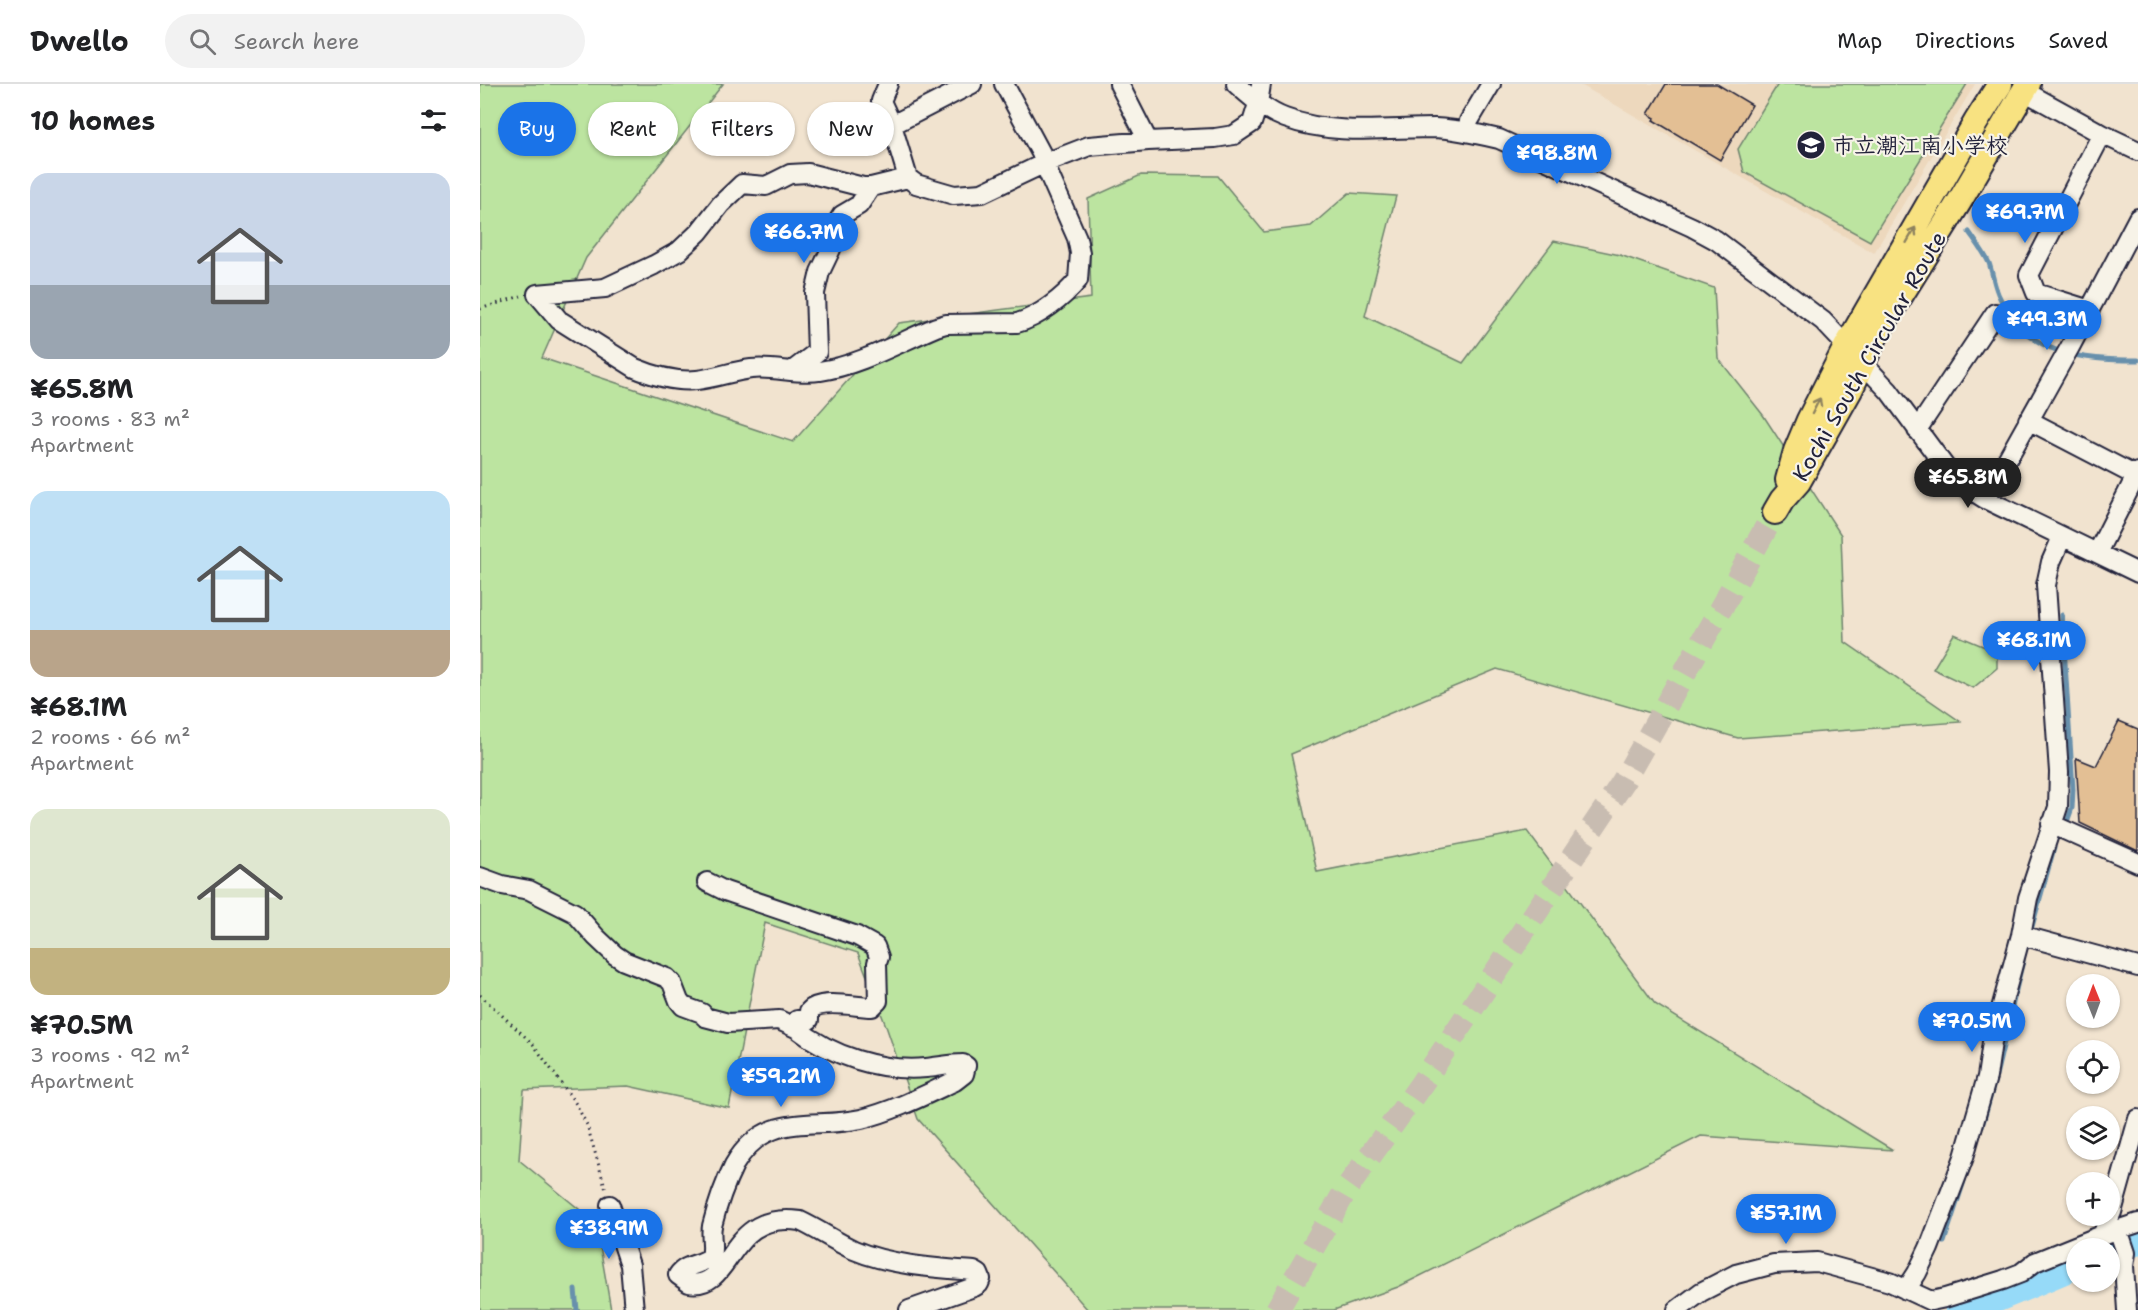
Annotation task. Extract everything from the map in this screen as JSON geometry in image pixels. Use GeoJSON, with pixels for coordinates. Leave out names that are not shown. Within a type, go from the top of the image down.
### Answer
{"type":"FeatureCollection","features":[{"type":"Feature","properties":{"kind":"main road","name":"Kochi South Circular Route"},"geometry":{"type":"LineString","coordinates":[[1779,506],[1798,482],[1850,390],[1855,355],[1976,122],[2000,84]]}},
{"type":"Feature","properties":{"kind":"main road","name":"Kochi South Circular Route"},"geometry":{"type":"LineString","coordinates":[[1855,355],[1876,335],[1959,202],[2026,88]]}},
{"type":"Feature","properties":{"kind":"street"},"geometry":{"type":"LineString","coordinates":[[881,102],[888,84]]}},
{"type":"Feature","properties":{"kind":"street"},"geometry":{"type":"LineString","coordinates":[[894,124],[972,84]]}},
{"type":"Feature","properties":{"kind":"street"},"geometry":{"type":"LineString","coordinates":[[537,294],[559,320],[635,368],[648,374],[675,379],[697,380],[737,370],[756,368],[818,372],[867,358],[946,324],[1025,321],[1055,302],[1076,284],[1080,275],[1079,245],[1045,163],[1004,84]]}},
{"type":"Feature","properties":{"kind":"street"},"geometry":{"type":"LineString","coordinates":[[1119,84],[1148,141]]}},
{"type":"Feature","properties":{"kind":"street"},"geometry":{"type":"LineString","coordinates":[[1236,84],[1258,104],[1284,118],[1332,129],[1437,128],[1499,139],[1667,215],[1716,240],[1823,321],[1889,391],[1946,468],[1966,487],[1985,499],[2138,573]]}},
{"type":"Feature","properties":{"kind":"street"},"geometry":{"type":"LineString","coordinates":[[894,132],[908,178],[916,184],[954,195],[982,193],[1045,163],[1089,146],[1234,135],[1252,123],[1261,84]]}},
{"type":"Feature","properties":{"kind":"street"},"geometry":{"type":"LineString","coordinates":[[1467,132],[1469,121],[1491,84]]}},
{"type":"Feature","properties":{"kind":"street"},"geometry":{"type":"LineString","coordinates":[[2026,88],[2102,134],[2138,151]]}},
{"type":"Feature","properties":{"kind":"street"},"geometry":{"type":"LineString","coordinates":[[2090,310],[2036,293],[2030,275],[2102,134]]}},
{"type":"Feature","properties":{"kind":"street"},"geometry":{"type":"LineString","coordinates":[[537,294],[605,288],[654,265],[679,251],[742,184],[766,186],[790,174],[807,173],[871,188],[908,178]]}},
{"type":"Feature","properties":{"kind":"street"},"geometry":{"type":"LineString","coordinates":[[836,368],[817,352],[815,293],[820,272],[831,249],[835,226],[842,215],[859,205],[871,188]]}},
{"type":"Feature","properties":{"kind":"street"},"geometry":{"type":"LineString","coordinates":[[1985,499],[2090,310],[2138,218]]}},
{"type":"Feature","properties":{"kind":"street"},"geometry":{"type":"LineString","coordinates":[[1917,430],[1995,314]]}},
{"type":"Feature","properties":{"kind":"street"},"geometry":{"type":"LineString","coordinates":[[792,371],[817,352]]}},
{"type":"Feature","properties":{"kind":"street"},"geometry":{"type":"LineString","coordinates":[[2028,420],[2137,475],[2097,553]]}},
{"type":"Feature","properties":{"kind":"street"},"geometry":{"type":"LineString","coordinates":[[1906,1290],[1929,1248],[1964,1157],[1984,1088],[1992,1042],[2021,935],[2028,898],[2055,817],[2059,798],[2046,585],[2051,562],[2062,537]]}},
{"type":"Feature","properties":{"kind":"street"},"geometry":{"type":"LineString","coordinates":[[2051,824],[2138,863]]}},
{"type":"Feature","properties":{"kind":"street"},"geometry":{"type":"LineString","coordinates":[[480,877],[502,885],[529,890],[575,913],[615,955],[668,978],[683,1006],[702,1013],[705,1017],[728,1023],[779,1020],[827,1047],[879,1067],[925,1068],[963,1064],[966,1066],[965,1071],[955,1081],[875,1115],[843,1122],[786,1125],[775,1128],[756,1140],[737,1161],[724,1189],[712,1227],[711,1257],[704,1262],[683,1269],[678,1275],[689,1283],[706,1282],[717,1276],[730,1254],[751,1230],[767,1222],[790,1220],[800,1221],[847,1247],[870,1256],[917,1265],[974,1271],[980,1274],[979,1284],[974,1287],[909,1310]]}},
{"type":"Feature","properties":{"kind":"street"},"geometry":{"type":"LineString","coordinates":[[707,882],[725,891],[857,936],[875,946],[879,957],[877,963],[878,1002],[876,1005],[872,1007],[832,1003],[814,1006],[809,1011],[809,1020],[796,1020],[796,1028]]}},
{"type":"Feature","properties":{"kind":"street"},"geometry":{"type":"LineString","coordinates":[[2021,935],[2138,967]]}},
{"type":"Feature","properties":{"kind":"street"},"geometry":{"type":"LineString","coordinates":[[2138,1119],[2112,1212],[2117,1238],[2138,1223]]}},
{"type":"Feature","properties":{"kind":"street"},"geometry":{"type":"LineString","coordinates":[[610,1205],[630,1265],[634,1310]]}},
{"type":"Feature","properties":{"kind":"street"},"geometry":{"type":"LineString","coordinates":[[2120,1250],[2124,1266],[2127,1310]]}},
{"type":"Feature","properties":{"kind":"street"},"geometry":{"type":"LineString","coordinates":[[1677,1310],[1701,1292],[1736,1274],[1774,1264],[1818,1262],[1879,1279],[1906,1290],[1923,1305],[2003,1280],[2021,1273],[2035,1262],[2066,1253]]}},
{"type":"Feature","properties":{"kind":"path"},"geometry":{"type":"LineString","coordinates":[[480,309],[531,293],[537,294]]}},
{"type":"Feature","properties":{"kind":"path"},"geometry":{"type":"LineString","coordinates":[[480,995],[533,1044],[582,1114],[594,1145],[610,1205]]}},
{"type":"Feature","properties":{"kind":"shaded area","name":"市立潮江南小学校"},"geometry":{"type":"Polygon","coordinates":[[[1579,84],[1975,84],[1874,253],[1579,84]]]}},
{"type":"Feature","properties":{"kind":"green space"},"geometry":{"type":"Polygon","coordinates":[[[480,84],[723,84],[709,102],[690,102],[690,126],[678,141],[678,102],[588,102],[588,156],[666,156],[586,258],[542,358],[793,442],[899,323],[1091,298],[1088,199],[1141,175],[1218,176],[1264,232],[1311,226],[1349,193],[1396,196],[1365,316],[1463,363],[1554,241],[1620,255],[1714,288],[1718,358],[1763,415],[1841,535],[1845,642],[1961,722],[1738,738],[1497,669],[1291,754],[1317,872],[1527,831],[1655,1004],[1893,1150],[1701,1136],[1398,1287],[1334,1310],[1088,1310],[918,1119],[858,953],[765,923],[729,1108],[628,1086],[524,1090],[519,1160],[596,1223],[611,1310],[480,1310],[480,84]]]}},
{"type":"Feature","properties":{"kind":"green space","name":"市立潮江南小学校"},"geometry":{"type":"Polygon","coordinates":[[[1778,84],[1967,84],[1870,241],[1744,172],[1738,149],[1778,84]]]}},
{"type":"Feature","properties":{"kind":"green space"},"geometry":{"type":"Polygon","coordinates":[[[1954,634],[1997,652],[1997,668],[1973,688],[1933,669],[1954,634]]]}},
{"type":"Feature","properties":{"kind":"building"},"geometry":{"type":"Polygon","coordinates":[[[1666,84],[1717,84],[1752,105],[1720,160],[1653,120],[1655,118],[1648,114],[1666,84]]]}},
{"type":"Feature","properties":{"kind":"building"},"geometry":{"type":"Polygon","coordinates":[[[2119,721],[2138,729],[2138,851],[2080,823],[2076,758],[2096,766],[2119,721]]]}},
{"type":"Feature","properties":{"kind":"waterway"},"geometry":{"type":"LineString","coordinates":[[1969,232],[1989,263],[2000,298],[2011,317],[2025,332],[2058,351],[2077,356],[2138,360]]}},
{"type":"Feature","properties":{"kind":"waterway"},"geometry":{"type":"LineString","coordinates":[[2062,615],[2073,789],[2072,808],[2067,822]]}},
{"type":"Feature","properties":{"kind":"waterway"},"geometry":{"type":"LineString","coordinates":[[2031,930],[2054,848]]}},
{"type":"Feature","properties":{"kind":"waterway"},"geometry":{"type":"LineString","coordinates":[[1982,1126],[2023,961]]}},
{"type":"Feature","properties":{"kind":"waterway"},"geometry":{"type":"LineString","coordinates":[[1944,1242],[1964,1181]]}},
{"type":"Feature","properties":{"kind":"waterway"},"geometry":{"type":"LineString","coordinates":[[2120,1246],[2138,1240]]}},
{"type":"Feature","properties":{"kind":"waterway"},"geometry":{"type":"LineString","coordinates":[[1961,1310],[2066,1268]]}},
{"type":"Feature","properties":{"kind":"waterway"},"geometry":{"type":"LineString","coordinates":[[575,1290],[577,1310]]}},
{"type":"Feature","properties":{"kind":"tunnel"},"geometry":{"type":"LineString","coordinates":[[1277,1310],[1347,1188],[1422,1083],[1623,782],[1775,512]]}},
{"type":"Feature","properties":{"kind":"place","name":"市立潮江南小学校"},"geometry":{"type":"Point","coordinates":[1811,145]}}]}
